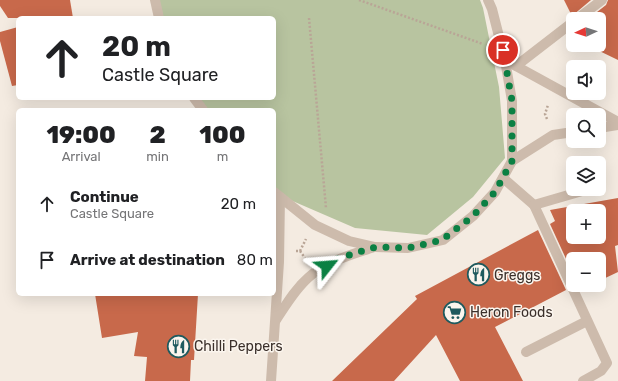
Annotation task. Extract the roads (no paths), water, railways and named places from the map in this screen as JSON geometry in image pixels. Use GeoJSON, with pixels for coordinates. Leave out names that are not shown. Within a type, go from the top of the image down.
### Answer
{"type":"FeatureCollection","features":[{"type":"Feature","properties":{"kind":"street"},"geometry":{"type":"LineString","coordinates":[[155,0],[159,16]]}},
{"type":"Feature","properties":{"kind":"street"},"geometry":{"type":"LineString","coordinates":[[277,194],[315,225],[349,241],[376,247],[408,248],[442,240],[473,216],[495,192],[512,161],[512,101],[505,60],[492,9],[488,0]]}},
{"type":"Feature","properties":{"kind":"street"},"geometry":{"type":"LineString","coordinates":[[586,12],[602,0]]}},
{"type":"Feature","properties":{"kind":"street"},"geometry":{"type":"LineString","coordinates":[[516,66],[566,27]]}},
{"type":"Feature","properties":{"kind":"street"},"geometry":{"type":"LineString","coordinates":[[505,60],[618,122]]}},
{"type":"Feature","properties":{"kind":"street"},"geometry":{"type":"LineString","coordinates":[[606,127],[618,126]]}},
{"type":"Feature","properties":{"kind":"street"},"geometry":{"type":"LineString","coordinates":[[512,161],[553,135],[566,133]]}},
{"type":"Feature","properties":{"kind":"street"},"geometry":{"type":"LineString","coordinates":[[503,178],[534,205],[607,363],[601,371],[583,381]]}},
{"type":"Feature","properties":{"kind":"street"},"geometry":{"type":"LineString","coordinates":[[271,381],[279,262],[277,194]]}},
{"type":"Feature","properties":{"kind":"street"},"geometry":{"type":"LineString","coordinates":[[534,205],[566,196]]}},
{"type":"Feature","properties":{"kind":"street"},"geometry":{"type":"LineString","coordinates":[[276,320],[292,297],[309,277],[339,258],[376,247]]}},
{"type":"Feature","properties":{"kind":"street"},"geometry":{"type":"LineString","coordinates":[[526,352],[588,321]]}},
{"type":"Feature","properties":{"kind":"place","name":"Greggs"},"geometry":{"type":"Point","coordinates":[478,275]}},
{"type":"Feature","properties":{"kind":"place","name":"Heron Foods"},"geometry":{"type":"Point","coordinates":[455,312]}},
{"type":"Feature","properties":{"kind":"place","name":"Chilli Peppers"},"geometry":{"type":"Point","coordinates":[179,346]}}]}
